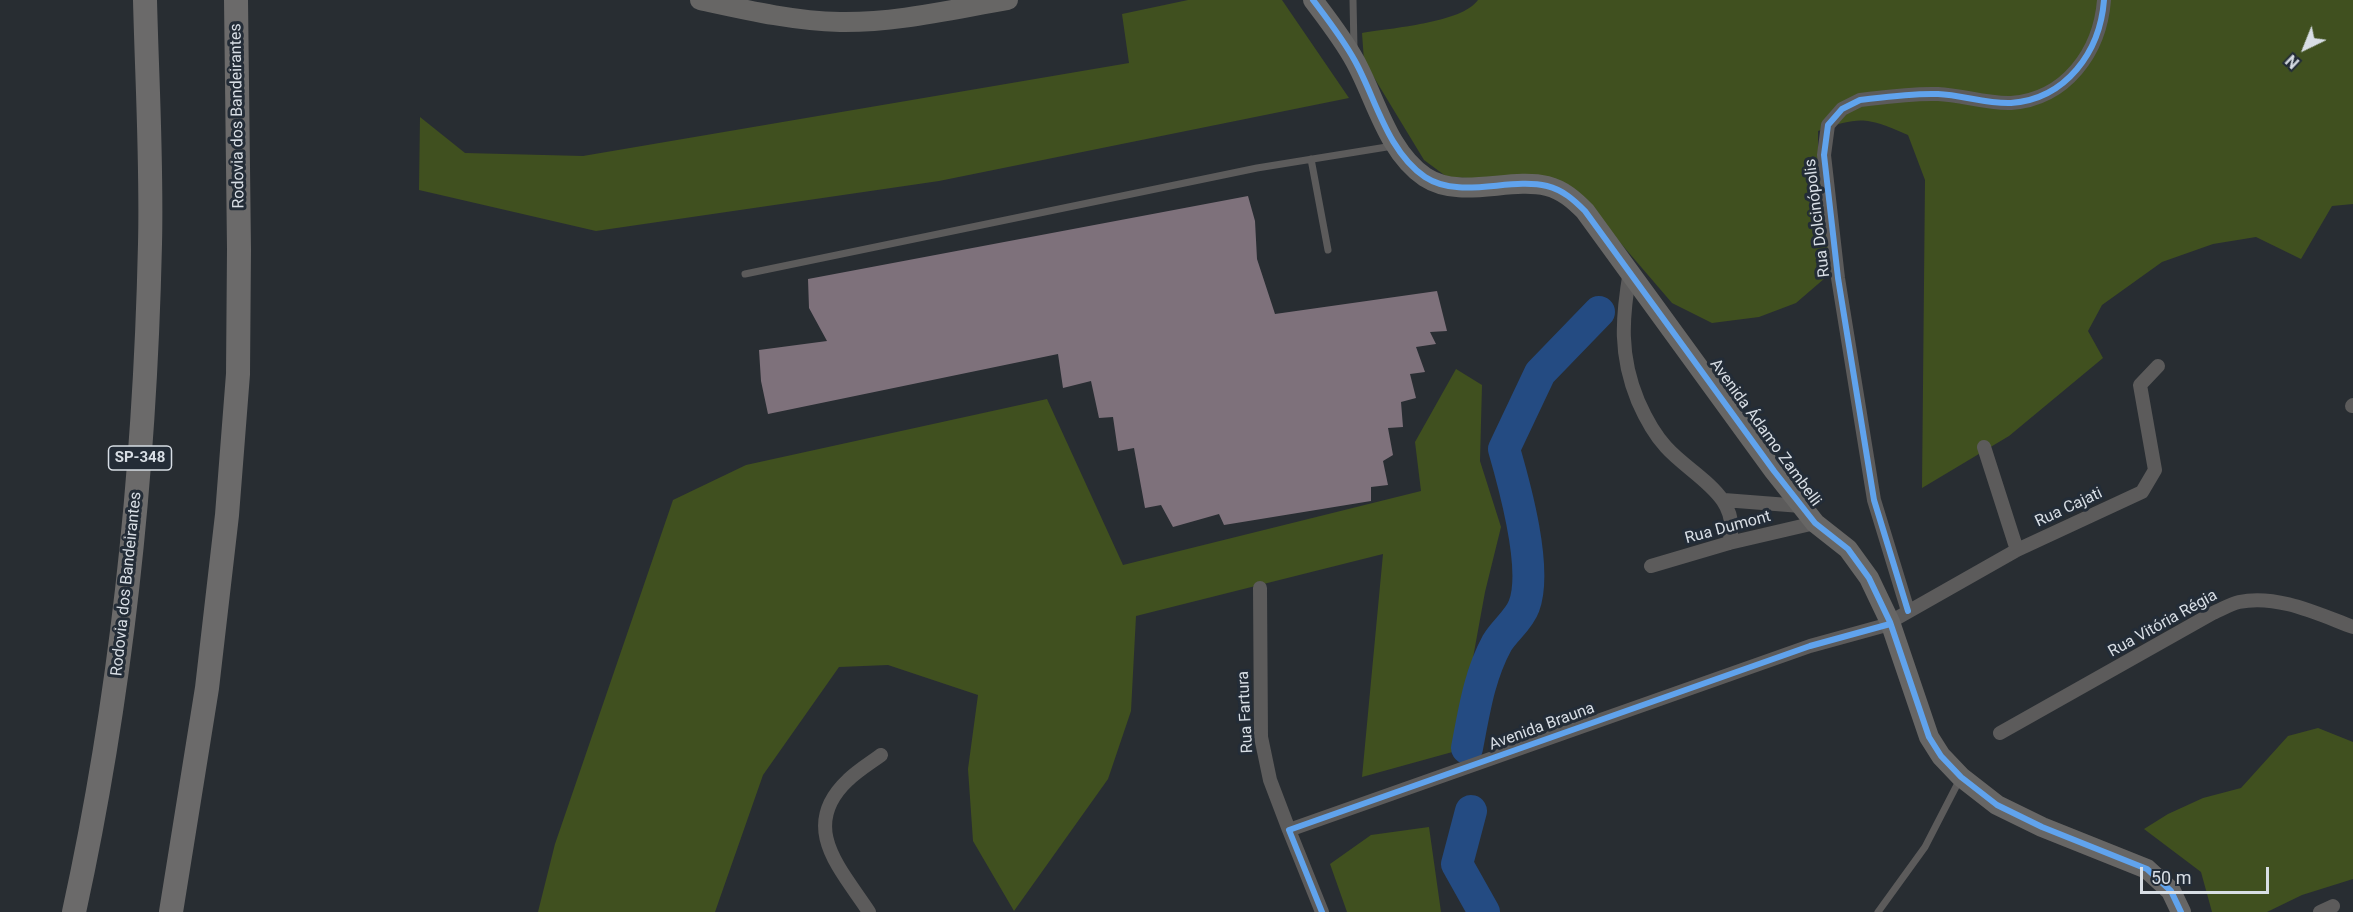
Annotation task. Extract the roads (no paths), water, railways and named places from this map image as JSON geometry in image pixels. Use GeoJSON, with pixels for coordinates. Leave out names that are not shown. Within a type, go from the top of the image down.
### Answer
{"type":"FeatureCollection","features":[{"type":"Feature","properties":{"kind":"highway","name":"Rodovia dos Bandeirantes"},"geometry":{"type":"LineString","coordinates":[[74,912],[87,851],[115,685],[135,534],[151,242],[145,0]]}},
{"type":"Feature","properties":{"kind":"highway","name":"Rodovia dos Bandeirantes"},"geometry":{"type":"LineString","coordinates":[[171,912],[207,688],[227,515],[237,386],[239,249],[237,0]]}},
{"type":"Feature","properties":{"kind":"street"},"geometry":{"type":"LineString","coordinates":[[700,0],[804,20],[843,22],[893,18],[1008,0]]}},
{"type":"Feature","properties":{"kind":"street","name":"Avenida Ádamo Zambelli"},"geometry":{"type":"LineString","coordinates":[[1313,0],[1354,60],[1396,146],[1426,178],[1466,186],[1538,184],[1561,191],[1585,211],[1801,506],[1815,523],[1848,549],[1869,578],[1890,623],[1929,736],[1941,756],[1961,777],[1997,805],[2042,827],[2147,869],[2171,891],[2181,912]]}},
{"type":"Feature","properties":{"kind":"street","name":"Rua Dolcinópolis"},"geometry":{"type":"LineString","coordinates":[[1908,611],[1874,500],[1860,422],[1838,278],[1824,155],[1825,134],[1836,115],[1849,104],[1860,100],[1940,94],[2011,103],[2034,100],[2053,92],[2069,78],[2089,54],[2098,34],[2104,0]]}},
{"type":"Feature","properties":{"kind":"street"},"geometry":{"type":"LineString","coordinates":[[1630,271],[1622,319],[1623,336],[1627,366],[1638,400],[1665,446],[1724,500],[1732,521],[1729,543]]}},
{"type":"Feature","properties":{"kind":"street","name":"Rua Cajati"},"geometry":{"type":"LineString","coordinates":[[1890,623],[2017,550],[2142,492],[2155,470],[2140,385],[2158,366]]}},
{"type":"Feature","properties":{"kind":"street"},"geometry":{"type":"LineString","coordinates":[[1984,447],[2017,550]]}},
{"type":"Feature","properties":{"kind":"street"},"geometry":{"type":"LineString","coordinates":[[1724,500],[1801,506]]}},
{"type":"Feature","properties":{"kind":"street","name":"Rua Dumont"},"geometry":{"type":"LineString","coordinates":[[1651,566],[1729,543],[1815,523]]}},
{"type":"Feature","properties":{"kind":"street","name":"Rua Fartura"},"geometry":{"type":"LineString","coordinates":[[1260,588],[1261,737],[1270,780],[1288,830]]}},
{"type":"Feature","properties":{"kind":"street","name":"Rua Vitória Régia"},"geometry":{"type":"LineString","coordinates":[[2000,733],[2213,613],[2239,602],[2263,601],[2298,606],[2353,627]]}},
{"type":"Feature","properties":{"kind":"street","name":"Avenida Brauna"},"geometry":{"type":"LineString","coordinates":[[1288,830],[1810,646],[1890,623]]}},
{"type":"Feature","properties":{"kind":"street"},"geometry":{"type":"LineString","coordinates":[[869,912],[832,856],[823,822],[831,801],[847,780],[881,755]]}},
{"type":"Feature","properties":{"kind":"street"},"geometry":{"type":"LineString","coordinates":[[1288,830],[1322,912]]}},
{"type":"Feature","properties":{"kind":"lane"},"geometry":{"type":"LineString","coordinates":[[1353,0],[1354,60]]}},
{"type":"Feature","properties":{"kind":"lane"},"geometry":{"type":"LineString","coordinates":[[746,274],[1257,168],[1396,146]]}},
{"type":"Feature","properties":{"kind":"lane"},"geometry":{"type":"LineString","coordinates":[[1311,159],[1328,250]]}},
{"type":"Feature","properties":{"kind":"lane"},"geometry":{"type":"LineString","coordinates":[[1878,912],[1925,847],[1961,777]]}},
{"type":"Feature","properties":{"kind":"waterway"},"geometry":{"type":"LineString","coordinates":[[1467,748],[1486,668],[1497,643],[1522,611],[1528,590],[1527,550],[1514,484],[1504,449],[1540,373],[1599,312]]}},
{"type":"Feature","properties":{"kind":"waterway"},"geometry":{"type":"LineString","coordinates":[[1471,811],[1457,864],[1484,912]]}}]}
